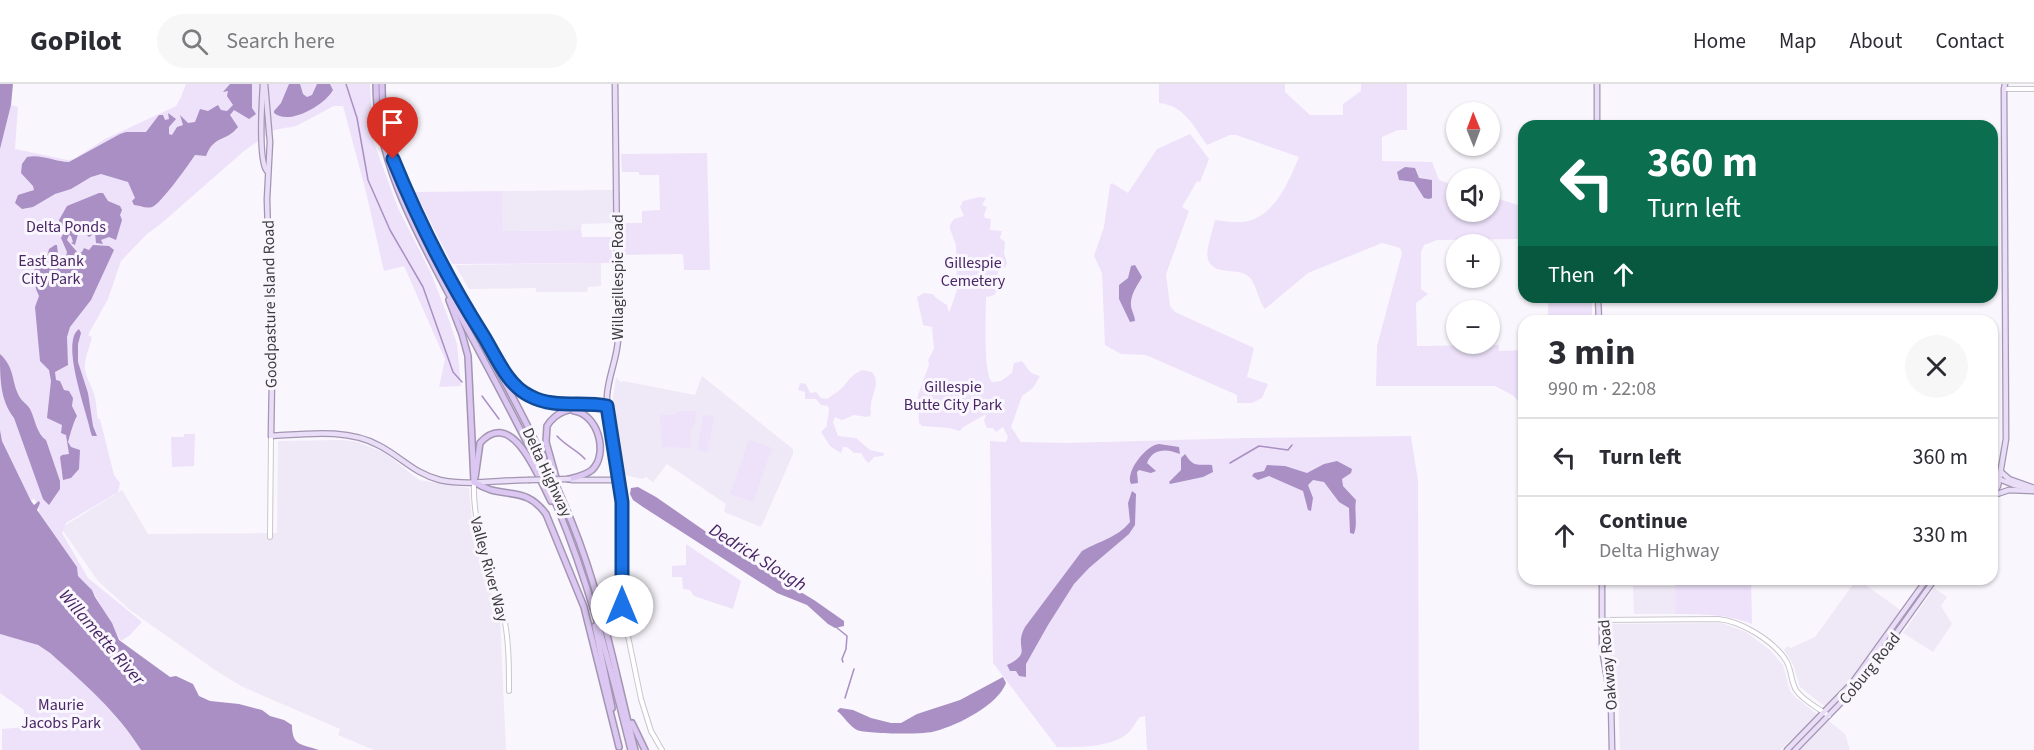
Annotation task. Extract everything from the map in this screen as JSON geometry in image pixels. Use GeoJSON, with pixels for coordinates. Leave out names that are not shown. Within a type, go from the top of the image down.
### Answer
{"type":"FeatureCollection","features":[{"type":"Feature","properties":{"kind":"highway","name":"Delta Highway"},"geometry":{"type":"LineString","coordinates":[[376,84],[377,112],[387,161],[426,249],[551,492],[590,601]]}},
{"type":"Feature","properties":{"kind":"highway","name":"Delta Highway"},"geometry":{"type":"LineString","coordinates":[[382,84],[386,128],[393,159],[417,213],[542,457],[572,523],[597,593],[625,704]]}},
{"type":"Feature","properties":{"kind":"highway"},"geometry":{"type":"LineString","coordinates":[[426,249],[467,351],[474,482]]}},
{"type":"Feature","properties":{"kind":"highway"},"geometry":{"type":"LineString","coordinates":[[466,311],[506,373],[524,393],[546,402],[607,406]]}},
{"type":"Feature","properties":{"kind":"highway"},"geometry":{"type":"LineString","coordinates":[[572,523],[552,465],[545,435],[549,422],[560,413],[576,408],[607,406]]}},
{"type":"Feature","properties":{"kind":"highway"},"geometry":{"type":"LineString","coordinates":[[569,410],[578,411],[592,420],[597,430],[599,449],[595,465],[591,470],[569,479]]}},
{"type":"Feature","properties":{"kind":"highway"},"geometry":{"type":"LineString","coordinates":[[474,482],[481,443],[485,438],[496,433],[511,436],[524,450],[570,543]]}},
{"type":"Feature","properties":{"kind":"highway"},"geometry":{"type":"LineString","coordinates":[[474,482],[490,490],[526,496],[546,514],[584,607],[619,749]]}},
{"type":"Feature","properties":{"kind":"highway"},"geometry":{"type":"LineString","coordinates":[[590,601],[619,749]]}},
{"type":"Feature","properties":{"kind":"highway"},"geometry":{"type":"LineString","coordinates":[[590,601],[601,632],[633,750]]}},
{"type":"Feature","properties":{"kind":"highway"},"geometry":{"type":"LineString","coordinates":[[625,704],[633,750]]}},
{"type":"Feature","properties":{"kind":"highway"},"geometry":{"type":"LineString","coordinates":[[625,704],[634,730],[645,750]]}},
{"type":"Feature","properties":{"kind":"main road","name":"Goodpasture Island Road"},"geometry":{"type":"LineString","coordinates":[[264,84],[262,145],[263,167],[267,171],[272,378],[271,436]]}},
{"type":"Feature","properties":{"kind":"main road","name":"Willagillespie Road"},"geometry":{"type":"LineString","coordinates":[[615,84],[618,340],[608,386],[607,406],[618,480]]}},
{"type":"Feature","properties":{"kind":"main road"},"geometry":{"type":"LineString","coordinates":[[1597,84],[1597,120]]}},
{"type":"Feature","properties":{"kind":"main road"},"geometry":{"type":"LineString","coordinates":[[1998,486],[2006,439],[2004,86]]}},
{"type":"Feature","properties":{"kind":"main road"},"geometry":{"type":"LineString","coordinates":[[271,436],[330,434],[359,437],[384,448],[415,471],[450,481],[618,480]]}},
{"type":"Feature","properties":{"kind":"main road"},"geometry":{"type":"LineString","coordinates":[[2001,472],[2009,479],[2027,484],[2034,489]]}},
{"type":"Feature","properties":{"kind":"main road"},"geometry":{"type":"LineString","coordinates":[[1999,479],[2034,489]]}},
{"type":"Feature","properties":{"kind":"main road"},"geometry":{"type":"LineString","coordinates":[[1998,494],[2007,490],[2034,489]]}},
{"type":"Feature","properties":{"kind":"main road","name":"Oakway Road"},"geometry":{"type":"LineString","coordinates":[[1602,585],[1602,649],[1611,703],[1612,750]]}},
{"type":"Feature","properties":{"kind":"main road","name":"Coburg Road"},"geometry":{"type":"LineString","coordinates":[[1795,750],[1852,683],[1923,585]]}},
{"type":"Feature","properties":{"kind":"main road","name":"Coburg Road"},"geometry":{"type":"LineString","coordinates":[[1787,750],[1863,680],[1931,585]]}},
{"type":"Feature","properties":{"kind":"street"},"geometry":{"type":"LineString","coordinates":[[2004,86],[2034,89]]}},
{"type":"Feature","properties":{"kind":"street"},"geometry":{"type":"LineString","coordinates":[[270,537],[271,436]]}},
{"type":"Feature","properties":{"kind":"street","name":"Willagillespie Road"},"geometry":{"type":"LineString","coordinates":[[618,480],[622,502],[622,606],[641,699],[651,731],[662,750]]}},
{"type":"Feature","properties":{"kind":"street","name":"Valley River Way"},"geometry":{"type":"LineString","coordinates":[[474,482],[477,527],[498,592],[507,633],[509,691]]}},
{"type":"Feature","properties":{"kind":"street"},"geometry":{"type":"LineString","coordinates":[[1602,620],[1718,619],[1737,623],[1746,627],[1780,653],[1790,668],[1798,693],[1827,714]]}},
{"type":"Feature","properties":{"kind":"shaded area"},"geometry":{"type":"Polygon","coordinates":[[[613,190],[613,223],[582,224],[581,230],[503,231],[502,191],[613,190]]]}},
{"type":"Feature","properties":{"kind":"shaded area"},"geometry":{"type":"Polygon","coordinates":[[[601,263],[601,286],[588,287],[587,292],[536,292],[536,288],[469,289],[455,265],[601,263]]]}},
{"type":"Feature","properties":{"kind":"shaded area"},"geometry":{"type":"Polygon","coordinates":[[[702,376],[793,449],[793,454],[761,527],[724,512],[726,504],[667,464],[653,482],[646,477],[642,479],[625,475],[622,472],[612,404],[616,377],[621,382],[695,395],[702,376]]]}},
{"type":"Feature","properties":{"kind":"shaded area"},"geometry":{"type":"Polygon","coordinates":[[[278,441],[358,442],[385,453],[419,480],[469,488],[474,543],[500,618],[506,750],[374,750],[338,735],[340,729],[241,686],[130,610],[98,581],[61,528],[122,490],[148,534],[277,533],[278,441]]]}},
{"type":"Feature","properties":{"kind":"shaded area"},"geometry":{"type":"Polygon","coordinates":[[[1853,585],[1865,585],[1903,612],[1868,661],[1826,705],[1800,687],[1793,664],[1784,650],[1788,646],[1791,648],[1815,637],[1853,585]]]}},
{"type":"Feature","properties":{"kind":"shaded area"},"geometry":{"type":"Polygon","coordinates":[[[1633,586],[1675,586],[1675,614],[1634,614],[1633,586]]]}},
{"type":"Feature","properties":{"kind":"shaded area"},"geometry":{"type":"Polygon","coordinates":[[[1934,588],[1947,597],[1941,606],[1952,624],[1933,652],[1903,633],[1934,588]]]}},
{"type":"Feature","properties":{"kind":"shaded area"},"geometry":{"type":"Polygon","coordinates":[[[1722,623],[1746,632],[1770,650],[1783,665],[1790,691],[1817,714],[1815,718],[1780,750],[1620,750],[1618,694],[1609,651],[1607,624],[1722,623]]]}},
{"type":"Feature","properties":{"kind":"shaded area"},"geometry":{"type":"Polygon","coordinates":[[[1829,721],[1845,734],[1850,750],[1798,750],[1829,721]]]}},
{"type":"Feature","properties":{"kind":"green space","name":"Delta Ponds"},"geometry":{"type":"Polygon","coordinates":[[[186,84],[370,84],[373,140],[398,208],[431,273],[449,320],[457,344],[461,386],[439,387],[445,359],[404,266],[384,271],[343,106],[334,106],[296,126],[274,130],[244,151],[147,234],[121,261],[108,299],[88,335],[92,337],[85,361],[86,372],[114,475],[120,483],[118,492],[66,523],[62,533],[88,578],[142,622],[121,641],[92,590],[78,576],[77,567],[39,513],[34,498],[31,501],[2,441],[0,430],[0,149],[11,105],[18,107],[15,149],[68,160],[74,159],[105,139],[176,106],[186,84]]]}},
{"type":"Feature","properties":{"kind":"green space"},"geometry":{"type":"Polygon","coordinates":[[[1159,84],[1285,84],[1285,92],[1310,115],[1343,115],[1343,104],[1361,91],[1361,84],[1407,84],[1407,130],[1398,130],[1382,137],[1382,161],[1432,162],[1439,180],[1446,182],[1446,222],[1500,222],[1500,199],[1518,205],[1518,239],[1500,239],[1500,234],[1446,234],[1446,240],[1437,240],[1424,245],[1421,252],[1421,289],[1428,294],[1416,303],[1417,346],[1446,346],[1446,354],[1500,354],[1500,351],[1518,350],[1518,401],[1514,396],[1495,386],[1376,386],[1377,346],[1402,253],[1400,248],[1382,243],[1308,273],[1265,309],[1248,276],[1241,272],[1212,266],[1207,254],[1215,220],[1243,222],[1263,214],[1285,188],[1299,157],[1236,135],[1230,135],[1207,145],[1188,118],[1168,105],[1159,103],[1159,84]]]}},
{"type":"Feature","properties":{"kind":"green space"},"geometry":{"type":"Polygon","coordinates":[[[1190,134],[1209,159],[1200,182],[1197,181],[1182,207],[1189,211],[1166,274],[1170,306],[1175,312],[1254,348],[1247,377],[1268,384],[1262,398],[1252,403],[1237,403],[1237,395],[1146,355],[1121,354],[1105,345],[1102,273],[1094,256],[1104,227],[1110,185],[1112,183],[1128,193],[1157,149],[1190,134]]]}},
{"type":"Feature","properties":{"kind":"green space"},"geometry":{"type":"Polygon","coordinates":[[[707,153],[710,270],[684,270],[683,254],[623,255],[623,223],[642,223],[642,211],[660,210],[659,175],[622,172],[621,154],[707,153]]]}},
{"type":"Feature","properties":{"kind":"green space"},"geometry":{"type":"Polygon","coordinates":[[[502,191],[503,231],[581,230],[582,237],[612,237],[612,263],[452,264],[415,192],[502,191]]]}},
{"type":"Feature","properties":{"kind":"green space"},"geometry":{"type":"Polygon","coordinates":[[[979,197],[986,198],[982,205],[987,207],[985,218],[991,219],[990,230],[1002,231],[1000,238],[1005,242],[1004,253],[1007,263],[1005,268],[997,264],[996,292],[986,297],[986,356],[989,377],[992,382],[1001,381],[1012,373],[1014,363],[1022,361],[1031,373],[1040,376],[1033,388],[1022,396],[1011,427],[1021,442],[1411,436],[1418,481],[1419,750],[1147,750],[1145,716],[1140,717],[1129,732],[1114,741],[1095,746],[1057,747],[993,663],[990,441],[1006,442],[1008,437],[1003,427],[996,432],[993,428],[987,428],[984,421],[986,414],[960,431],[922,426],[919,423],[918,395],[929,365],[928,360],[934,349],[932,327],[923,325],[917,297],[924,293],[933,294],[947,305],[949,313],[957,290],[956,245],[950,225],[954,219],[964,216],[960,207],[963,201],[979,197]]]}},
{"type":"Feature","properties":{"kind":"green space"},"geometry":{"type":"Polygon","coordinates":[[[1548,303],[1592,303],[1592,315],[1548,315],[1548,303]]]}},
{"type":"Feature","properties":{"kind":"green space"},"geometry":{"type":"Polygon","coordinates":[[[862,370],[872,372],[876,380],[871,415],[867,417],[854,415],[842,420],[835,417],[833,422],[838,436],[856,438],[870,450],[884,453],[883,456],[874,457],[869,463],[861,453],[854,453],[847,447],[843,447],[841,453],[830,446],[821,432],[827,426],[828,406],[821,405],[816,399],[805,399],[805,392],[798,390],[800,383],[806,384],[810,393],[816,392],[821,398],[827,399],[862,370]]]}},
{"type":"Feature","properties":{"kind":"green space"},"geometry":{"type":"Polygon","coordinates":[[[680,411],[696,411],[694,428],[690,429],[691,448],[662,447],[660,415],[673,415],[680,411]]]}},
{"type":"Feature","properties":{"kind":"green space"},"geometry":{"type":"Polygon","coordinates":[[[703,415],[714,416],[708,452],[697,450],[703,415]]]}},
{"type":"Feature","properties":{"kind":"green space"},"geometry":{"type":"Polygon","coordinates":[[[184,434],[195,434],[194,466],[172,467],[171,437],[184,437],[184,434]]]}},
{"type":"Feature","properties":{"kind":"green space"},"geometry":{"type":"Polygon","coordinates":[[[749,440],[772,448],[753,502],[730,494],[749,440]]]}},
{"type":"Feature","properties":{"kind":"green space"},"geometry":{"type":"Polygon","coordinates":[[[686,544],[741,581],[733,609],[694,596],[690,590],[683,589],[682,577],[672,577],[672,566],[686,565],[686,544]]]}},
{"type":"Feature","properties":{"kind":"green space"},"geometry":{"type":"Polygon","coordinates":[[[1675,585],[1751,585],[1752,624],[1723,616],[1675,614],[1675,585]]]}},
{"type":"Feature","properties":{"kind":"green space","name":"Maurie Jacobs Park"},"geometry":{"type":"Polygon","coordinates":[[[0,634],[36,645],[66,666],[109,709],[141,750],[2,750],[2,729],[24,727],[24,710],[0,693],[0,634]]]}},
{"type":"Feature","properties":{"kind":"water"},"geometry":{"type":"Polygon","coordinates":[[[0,84],[13,84],[11,105],[0,149],[0,84]]]}},
{"type":"Feature","properties":{"kind":"water"},"geometry":{"type":"Polygon","coordinates":[[[230,84],[252,84],[252,108],[256,114],[249,119],[234,110],[230,115],[238,127],[234,132],[216,142],[206,156],[195,155],[156,205],[147,208],[134,205],[132,201],[135,198],[128,182],[101,174],[55,194],[33,207],[22,209],[15,203],[18,195],[34,190],[21,173],[22,164],[27,157],[69,162],[120,134],[146,132],[159,115],[163,115],[165,120],[169,119],[168,113],[176,119],[169,127],[169,134],[172,135],[177,127],[183,125],[180,115],[188,123],[195,122],[200,109],[208,111],[218,105],[221,110],[227,111],[233,105],[227,96],[228,91],[223,92],[230,84]]]}},
{"type":"Feature","properties":{"kind":"water"},"geometry":{"type":"Polygon","coordinates":[[[289,84],[300,84],[303,94],[307,97],[312,95],[317,84],[330,84],[333,90],[323,102],[306,112],[288,117],[281,116],[274,111],[281,103],[289,84]]]}},
{"type":"Feature","properties":{"kind":"water"},"geometry":{"type":"Polygon","coordinates":[[[1405,167],[1415,168],[1419,178],[1432,180],[1432,198],[1424,198],[1414,182],[1399,180],[1397,172],[1405,167]]]}},
{"type":"Feature","properties":{"kind":"water"},"geometry":{"type":"Polygon","coordinates":[[[103,193],[108,201],[120,206],[122,220],[116,240],[109,237],[101,240],[103,244],[96,243],[95,233],[89,237],[86,234],[78,234],[75,245],[71,243],[73,242],[71,236],[69,235],[67,240],[78,253],[84,248],[89,250],[93,245],[109,246],[114,250],[91,300],[70,327],[67,337],[68,365],[55,372],[56,380],[60,381],[64,390],[69,391],[73,398],[72,406],[77,416],[68,442],[71,447],[80,450],[79,469],[71,478],[63,480],[60,457],[69,454],[66,435],[61,433],[62,425],[47,418],[51,381],[49,370],[40,361],[35,307],[39,296],[33,271],[47,257],[49,249],[55,245],[57,245],[61,258],[66,257],[67,252],[61,238],[64,232],[59,230],[59,220],[67,206],[103,193]]]}},
{"type":"Feature","properties":{"kind":"water"},"geometry":{"type":"Polygon","coordinates":[[[1135,265],[1142,277],[1132,298],[1131,306],[1135,321],[1130,322],[1119,299],[1119,285],[1128,278],[1131,266],[1135,265]]]}},
{"type":"Feature","properties":{"kind":"water"},"geometry":{"type":"Polygon","coordinates":[[[79,329],[81,333],[78,344],[78,362],[88,393],[93,426],[97,436],[92,436],[91,433],[73,362],[74,336],[79,329]]]}},
{"type":"Feature","properties":{"kind":"water"},"geometry":{"type":"Polygon","coordinates":[[[0,354],[10,369],[19,396],[30,409],[38,431],[46,440],[60,481],[60,489],[49,505],[43,499],[14,418],[3,396],[0,354]]]}},
{"type":"Feature","properties":{"kind":"water","name":"Willamette River"},"geometry":{"type":"Polygon","coordinates":[[[0,430],[2,441],[31,501],[34,505],[39,501],[37,510],[77,567],[78,576],[92,590],[112,623],[119,640],[170,677],[176,676],[193,684],[199,696],[210,701],[239,704],[262,710],[292,725],[296,741],[319,750],[141,750],[111,711],[50,653],[38,645],[0,634],[0,430]]]}},
{"type":"Feature","properties":{"kind":"water"},"geometry":{"type":"Polygon","coordinates":[[[1159,444],[1179,447],[1180,454],[1166,450],[1153,454],[1147,463],[1156,471],[1151,473],[1139,470],[1137,472],[1138,483],[1131,484],[1131,473],[1138,460],[1148,449],[1159,444]]]}},
{"type":"Feature","properties":{"kind":"water"},"geometry":{"type":"Polygon","coordinates":[[[1185,454],[1194,463],[1212,465],[1213,472],[1203,477],[1170,484],[1169,482],[1181,470],[1181,458],[1185,454]]]}},
{"type":"Feature","properties":{"kind":"water"},"geometry":{"type":"Polygon","coordinates":[[[1337,461],[1352,469],[1351,473],[1342,479],[1343,486],[1356,500],[1354,534],[1350,533],[1349,508],[1339,502],[1324,482],[1313,480],[1308,485],[1313,498],[1311,511],[1308,510],[1303,491],[1269,476],[1258,480],[1252,476],[1254,473],[1264,471],[1267,465],[1285,466],[1307,473],[1324,464],[1337,461]]]}},
{"type":"Feature","properties":{"kind":"water","name":"Dedrick Slough"},"geometry":{"type":"Polygon","coordinates":[[[638,487],[741,556],[814,600],[844,621],[844,626],[835,628],[828,624],[807,605],[777,593],[643,507],[633,500],[630,494],[631,488],[638,487]]]}},
{"type":"Feature","properties":{"kind":"water"},"geometry":{"type":"Polygon","coordinates":[[[1132,491],[1136,494],[1135,525],[1129,534],[1074,584],[1026,664],[1026,677],[1019,676],[1016,671],[1010,671],[1007,665],[1020,657],[1022,634],[1025,627],[1082,551],[1114,536],[1130,522],[1128,503],[1132,491]]]}},
{"type":"Feature","properties":{"kind":"water"},"geometry":{"type":"Polygon","coordinates":[[[1003,677],[1006,683],[1002,691],[986,706],[955,724],[930,732],[896,733],[857,730],[837,711],[840,708],[853,710],[871,718],[901,723],[917,714],[960,700],[1003,677]]]}},
{"type":"Feature","properties":{"kind":"waterway","name":"Dedrick Slough"},"geometry":{"type":"LineString","coordinates":[[346,84],[357,118],[368,180],[390,230],[423,287],[453,372],[462,382]]}},
{"type":"Feature","properties":{"kind":"waterway","name":"Dedrick Slough"},"geometry":{"type":"LineString","coordinates":[[482,396],[499,419]]}},
{"type":"Feature","properties":{"kind":"waterway","name":"Dedrick Slough"},"geometry":{"type":"LineString","coordinates":[[557,436],[585,459]]}},
{"type":"Feature","properties":{"kind":"waterway","name":"Dedrick Slough"},"geometry":{"type":"LineString","coordinates":[[1230,463],[1259,446],[1288,450],[1292,445]]}},
{"type":"Feature","properties":{"kind":"waterway","name":"Dedrick Slough"},"geometry":{"type":"LineString","coordinates":[[836,627],[847,636],[843,662]]}},
{"type":"Feature","properties":{"kind":"waterway","name":"Dedrick Slough"},"geometry":{"type":"LineString","coordinates":[[845,698],[854,669]]}},
{"type":"Feature","properties":{"kind":"route"},"geometry":{"type":"LineString","coordinates":[[393,159],[466,311],[509,378],[524,393],[546,402],[607,406],[622,502],[622,606]]}},
{"type":"Feature","properties":{"kind":"park label","name":"East Bank City Park"},"geometry":{"type":"Point","coordinates":[51,269]}},
{"type":"Feature","properties":{"kind":"park label","name":"Gillespie Cemetery"},"geometry":{"type":"Point","coordinates":[973,271]}},
{"type":"Feature","properties":{"kind":"park label","name":"Gillespie Butte City Park"},"geometry":{"type":"Point","coordinates":[953,395]}}]}
